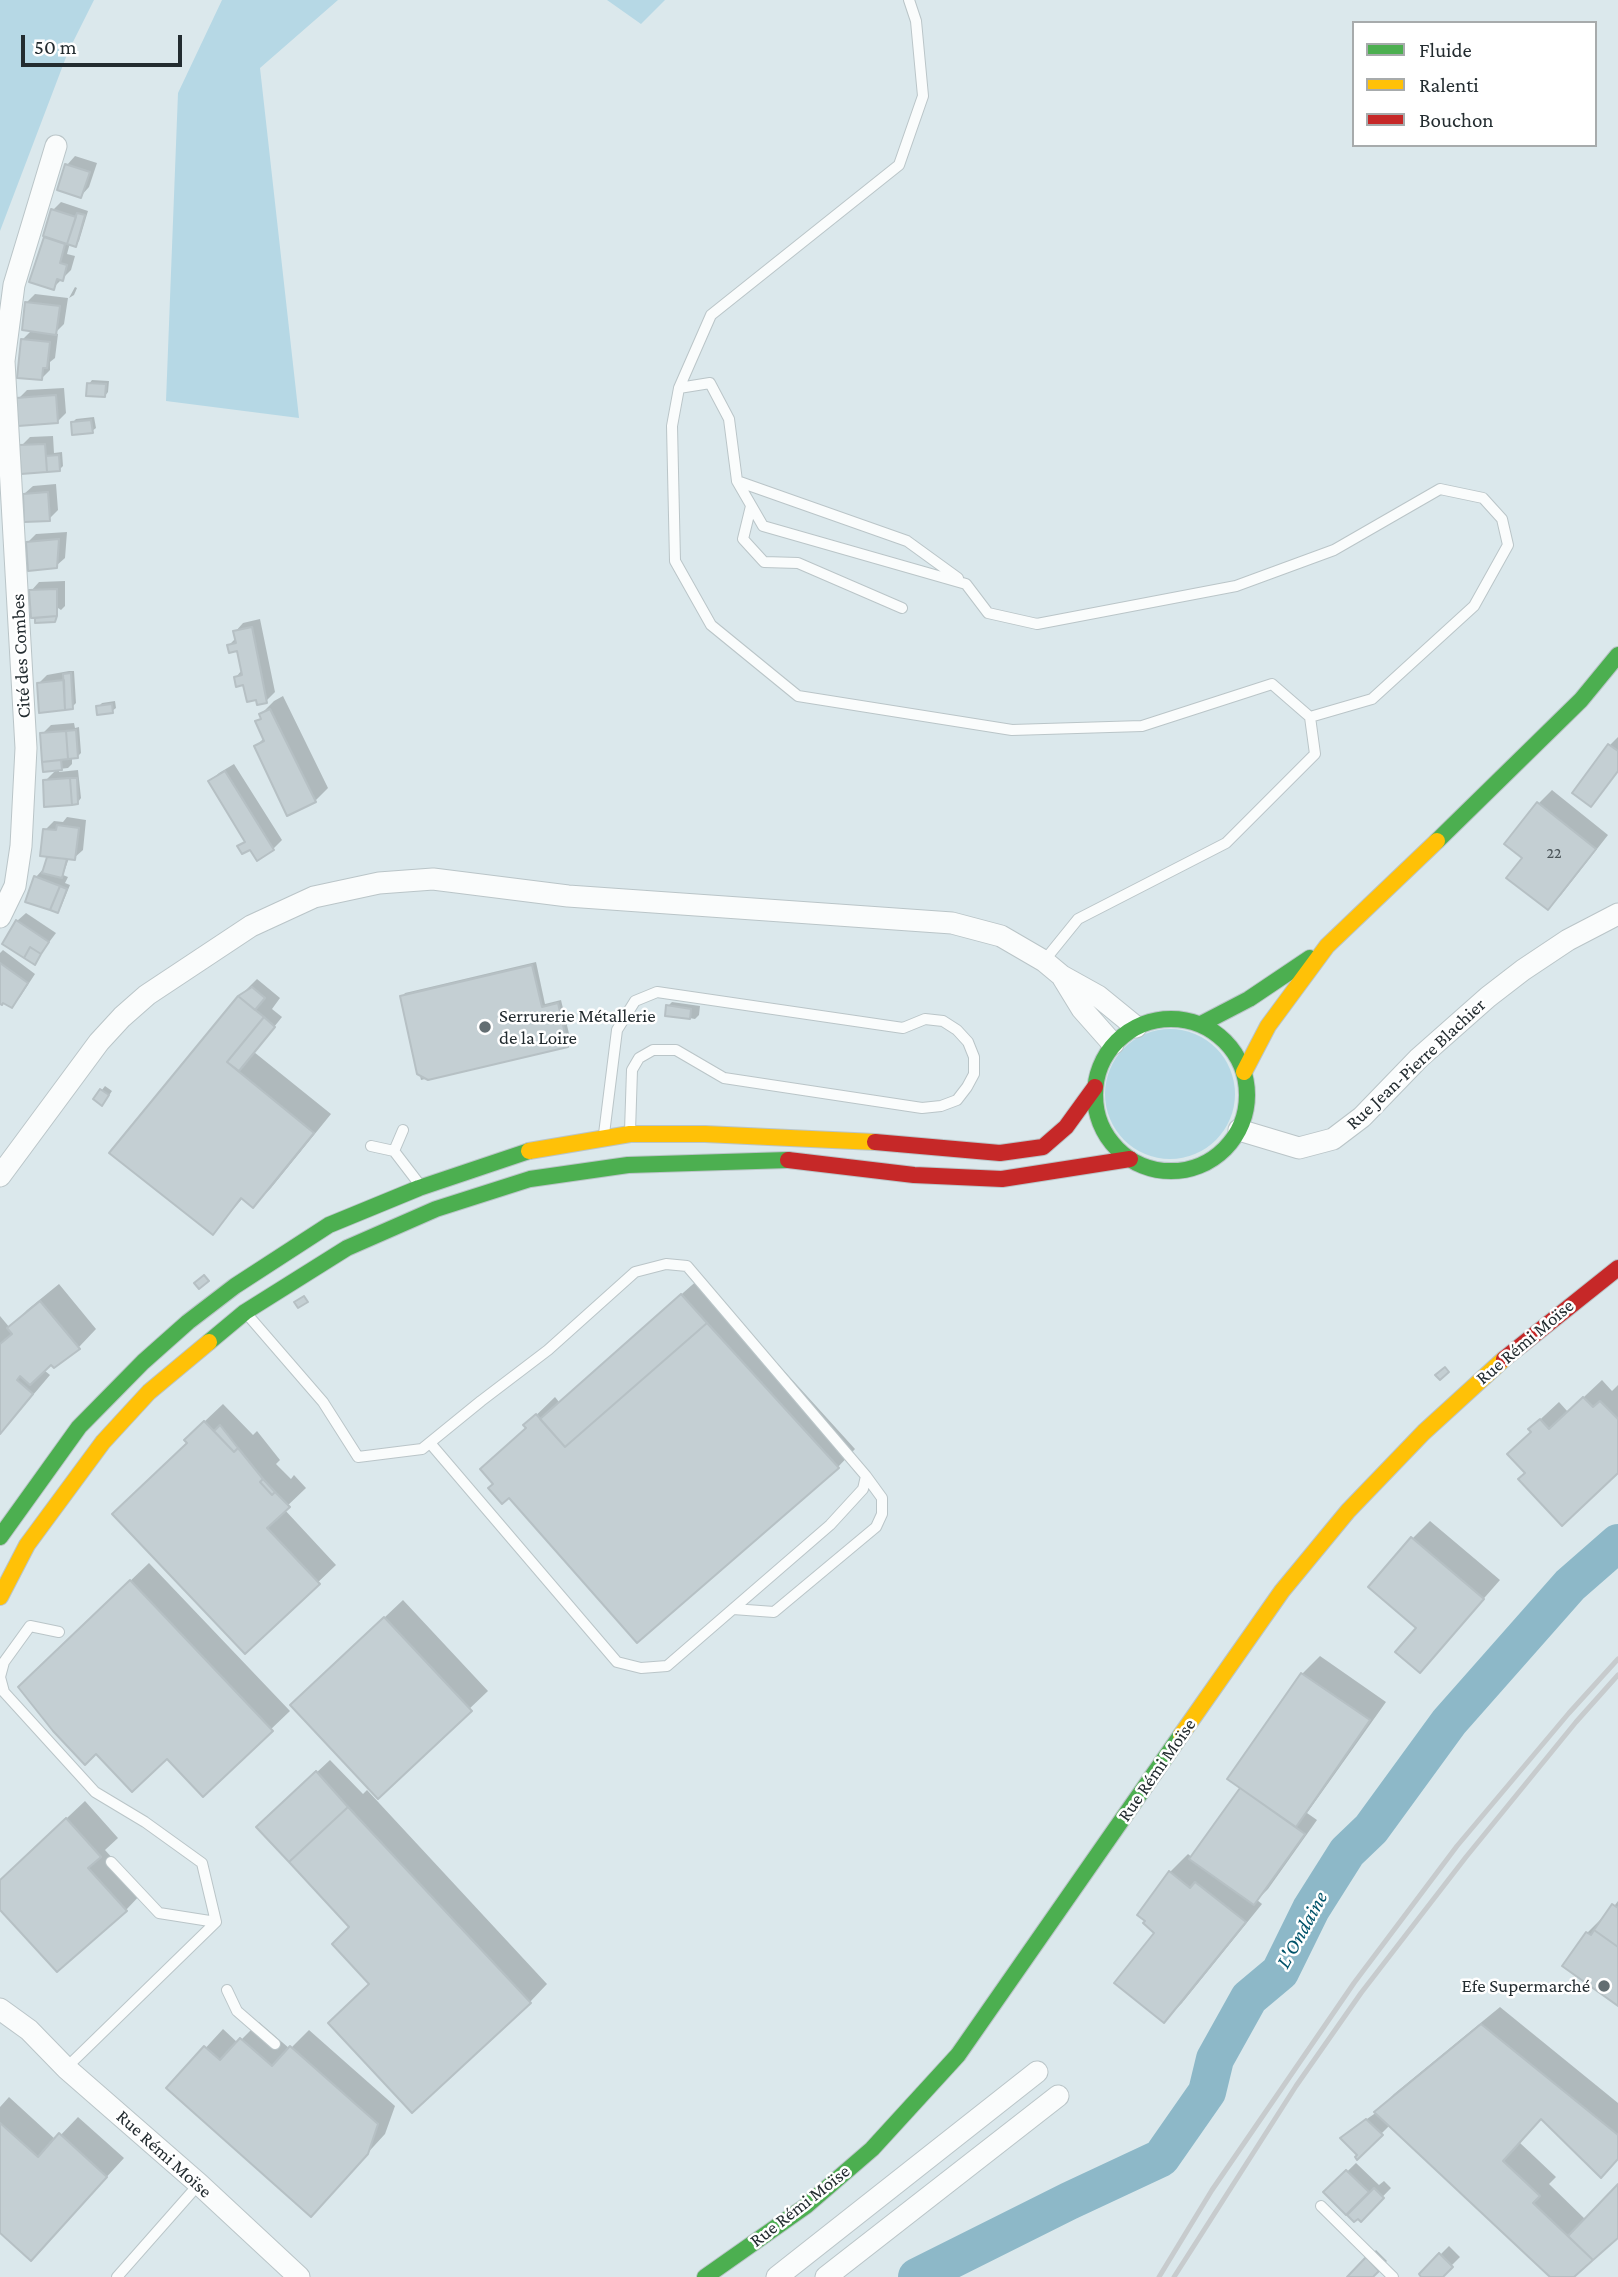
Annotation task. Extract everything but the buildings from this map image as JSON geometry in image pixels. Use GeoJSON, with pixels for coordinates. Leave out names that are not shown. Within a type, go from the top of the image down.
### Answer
{"type":"FeatureCollection","features":[{"type":"Feature","properties":{"kind":"main road"},"geometry":{"type":"LineString","coordinates":[[1201,1024],[1249,999],[1327,946],[1581,700],[1618,655]]}},
{"type":"Feature","properties":{"kind":"main road"},"geometry":{"type":"LineString","coordinates":[[1244,1072],[1268,1026],[1327,946]]}},
{"type":"Feature","properties":{"kind":"main road"},"geometry":{"type":"LineString","coordinates":[[1179,1019],[1201,1024],[1220,1036],[1235,1052],[1244,1072],[1247,1102],[1239,1130],[1223,1150],[1203,1164],[1178,1170],[1153,1169],[1130,1159],[1109,1140],[1097,1115],[1095,1087],[1098,1072],[1113,1044],[1136,1027],[1157,1020],[1179,1019]]}},
{"type":"Feature","properties":{"kind":"main road"},"geometry":{"type":"LineString","coordinates":[[0,1537],[79,1427],[143,1362],[234,1286],[329,1225],[422,1187],[533,1150],[630,1134],[853,1140],[1000,1153],[1043,1147],[1066,1128],[1095,1087]]}},
{"type":"Feature","properties":{"kind":"main road"},"geometry":{"type":"LineString","coordinates":[[0,1597],[27,1545],[103,1442],[149,1392],[245,1312],[347,1248],[436,1209],[530,1179],[628,1165],[778,1158],[914,1175],[1002,1179],[1130,1159]]}},
{"type":"Feature","properties":{"kind":"main road","name":"Rue Rémi Moïse"},"geometry":{"type":"LineString","coordinates":[[705,2277],[806,2207],[872,2149],[958,2055],[1282,1591],[1348,1511],[1424,1432],[1490,1370],[1618,1268]]}},
{"type":"Feature","properties":{"kind":"street","name":"Cité des Combes"},"geometry":{"type":"LineString","coordinates":[[0,918],[15,887],[21,846],[26,748],[5,361],[14,285],[56,146]]}},
{"type":"Feature","properties":{"kind":"street"},"geometry":{"type":"LineString","coordinates":[[0,1176],[99,1042],[147,995],[251,926],[314,897],[379,883],[433,879],[568,896],[952,923],[1001,936],[1098,996],[1136,1027]]}},
{"type":"Feature","properties":{"kind":"street","name":"Rue Jean-Pierre Blachier"},"geometry":{"type":"LineString","coordinates":[[1239,1130],[1299,1148],[1333,1139],[1362,1117],[1419,1058],[1522,970],[1568,940],[1618,914]]}},
{"type":"Feature","properties":{"kind":"street"},"geometry":{"type":"LineString","coordinates":[[1062,976],[1082,1009],[1113,1044]]}},
{"type":"Feature","properties":{"kind":"street","name":"Rue Rémi Moïse"},"geometry":{"type":"LineString","coordinates":[[0,2009],[29,2030],[66,2068],[199,2184],[299,2277]]}},
{"type":"Feature","properties":{"kind":"street"},"geometry":{"type":"LineString","coordinates":[[0,2030],[29,2030]]}},
{"type":"Feature","properties":{"kind":"street"},"geometry":{"type":"LineString","coordinates":[[776,2277],[1038,2072]]}},
{"type":"Feature","properties":{"kind":"street"},"geometry":{"type":"LineString","coordinates":[[826,2277],[1058,2096]]}},
{"type":"Feature","properties":{"kind":"lane"},"geometry":{"type":"LineString","coordinates":[[909,0],[916,21],[923,96],[899,165],[711,315],[679,388],[672,426],[675,561],[711,625],[798,696],[1012,730],[1142,726],[1272,684],[1310,717],[1315,754],[1226,843],[1078,919],[1044,961]]}},
{"type":"Feature","properties":{"kind":"lane"},"geometry":{"type":"LineString","coordinates":[[679,388],[710,383],[729,419],[737,481],[763,526],[966,583]]}},
{"type":"Feature","properties":{"kind":"lane"},"geometry":{"type":"LineString","coordinates":[[737,481],[907,541],[966,583],[988,612],[1037,624],[1236,586],[1334,550],[1440,489],[1483,498],[1502,519],[1508,545],[1474,606],[1372,699],[1310,717]]}},
{"type":"Feature","properties":{"kind":"lane"},"geometry":{"type":"LineString","coordinates":[[751,506],[743,539],[764,562],[798,563],[902,608]]}},
{"type":"Feature","properties":{"kind":"lane"},"geometry":{"type":"LineString","coordinates":[[603,1137],[617,1030],[635,1001],[657,992],[903,1028],[925,1019],[943,1021],[957,1030],[968,1042],[974,1057],[974,1074],[957,1100],[941,1106],[922,1108],[724,1078],[676,1049],[653,1049],[639,1058],[632,1070],[630,1134]]}},
{"type":"Feature","properties":{"kind":"lane"},"geometry":{"type":"LineString","coordinates":[[394,1151],[403,1130]]}},
{"type":"Feature","properties":{"kind":"lane"},"geometry":{"type":"LineString","coordinates":[[372,1146],[394,1151],[422,1187]]}},
{"type":"Feature","properties":{"kind":"lane"},"geometry":{"type":"LineString","coordinates":[[245,1312],[323,1402],[358,1457],[422,1449],[548,1350],[635,1272],[666,1264],[687,1266],[882,1498],[882,1514],[876,1527],[774,1612],[733,1609]]}},
{"type":"Feature","properties":{"kind":"lane"},"geometry":{"type":"LineString","coordinates":[[430,1443],[617,1662],[641,1668],[667,1665],[733,1609],[830,1525],[863,1489],[866,1476]]}},
{"type":"Feature","properties":{"kind":"lane"},"geometry":{"type":"LineString","coordinates":[[59,1632],[30,1626],[4,1662],[0,1677],[4,1692],[96,1792],[145,1822],[202,1863],[216,1922]]}},
{"type":"Feature","properties":{"kind":"lane"},"geometry":{"type":"LineString","coordinates":[[111,1862],[159,1913],[216,1922]]}},
{"type":"Feature","properties":{"kind":"lane"},"geometry":{"type":"LineString","coordinates":[[66,2068],[216,1922]]}},
{"type":"Feature","properties":{"kind":"lane"},"geometry":{"type":"LineString","coordinates":[[228,1990],[237,2011],[275,2044]]}},
{"type":"Feature","properties":{"kind":"lane"},"geometry":{"type":"LineString","coordinates":[[117,2277],[199,2184]]}},
{"type":"Feature","properties":{"kind":"lane"},"geometry":{"type":"LineString","coordinates":[[1321,2206],[1393,2277]]}},
{"type":"Feature","properties":{"kind":"shaded area"},"geometry":{"type":"Polygon","coordinates":[[[0,0],[94,0],[68,52],[0,231],[0,0]]]}},
{"type":"Feature","properties":{"kind":"shaded area"},"geometry":{"type":"Polygon","coordinates":[[[222,0],[338,0],[260,68],[299,418],[166,401],[178,93],[222,0]]]}},
{"type":"Feature","properties":{"kind":"shaded area"},"geometry":{"type":"Polygon","coordinates":[[[607,0],[665,0],[641,24],[607,0]]]}},
{"type":"Feature","properties":{"kind":"shaded area"},"geometry":{"type":"Polygon","coordinates":[[[1170,1029],[1195,1034],[1216,1048],[1230,1069],[1235,1094],[1230,1119],[1216,1140],[1195,1154],[1170,1159],[1145,1154],[1124,1140],[1110,1119],[1105,1094],[1110,1069],[1124,1048],[1145,1034],[1170,1029]]]}},
{"type":"Feature","properties":{"kind":"waterway","name":"L'Ondaine"},"geometry":{"type":"LineString","coordinates":[[917,2277],[1161,2158],[1207,2092],[1215,2059],[1249,1998],[1280,1972],[1311,1909],[1347,1852],[1371,1829],[1449,1722],[1570,1585],[1618,1543]]}},
{"type":"Feature","properties":{"kind":"railway"},"geometry":{"type":"LineString","coordinates":[[1159,2277],[1212,2190],[1354,1983],[1457,1846],[1618,1659]]}},
{"type":"Feature","properties":{"kind":"railway"},"geometry":{"type":"LineString","coordinates":[[1174,2277],[1296,2086],[1361,1993],[1466,1857],[1576,1722],[1618,1675]]}},
{"type":"Feature","properties":{"kind":"traffic: fast"},"geometry":{"type":"LineString","coordinates":[[1437,841],[1581,700],[1618,655]]}},
{"type":"Feature","properties":{"kind":"traffic: fast"},"geometry":{"type":"LineString","coordinates":[[1201,1024],[1249,999],[1310,958]]}},
{"type":"Feature","properties":{"kind":"traffic: fast"},"geometry":{"type":"LineString","coordinates":[[1171,1019],[1200,1025],[1224,1042],[1241,1066],[1247,1095],[1241,1124],[1224,1148],[1200,1165],[1171,1171],[1142,1165],[1118,1148],[1101,1124],[1095,1095],[1101,1066],[1118,1042],[1142,1025],[1171,1019]]}},
{"type":"Feature","properties":{"kind":"traffic: fast"},"geometry":{"type":"LineString","coordinates":[[0,1537],[79,1427],[143,1362],[188,1322],[235,1286],[329,1225],[419,1188],[529,1151]]}},
{"type":"Feature","properties":{"kind":"traffic: fast"},"geometry":{"type":"LineString","coordinates":[[209,1342],[245,1312],[347,1248],[436,1209],[530,1179],[628,1165],[788,1160]]}},
{"type":"Feature","properties":{"kind":"traffic: fast"},"geometry":{"type":"LineString","coordinates":[[705,2277],[806,2206],[872,2149],[958,2055],[1181,1735]]}},
{"type":"Feature","properties":{"kind":"traffic: slow"},"geometry":{"type":"LineString","coordinates":[[1244,1072],[1268,1026],[1327,946],[1437,841]]}},
{"type":"Feature","properties":{"kind":"traffic: slow"},"geometry":{"type":"LineString","coordinates":[[529,1151],[630,1134],[705,1134],[875,1142]]}},
{"type":"Feature","properties":{"kind":"traffic: slow"},"geometry":{"type":"LineString","coordinates":[[0,1597],[27,1545],[103,1442],[149,1392],[209,1342]]}},
{"type":"Feature","properties":{"kind":"traffic: slow"},"geometry":{"type":"LineString","coordinates":[[1181,1735],[1282,1591],[1348,1511],[1424,1432],[1504,1359]]}},
{"type":"Feature","properties":{"kind":"traffic: jam"},"geometry":{"type":"LineString","coordinates":[[875,1142],[1000,1153],[1043,1147],[1066,1127],[1095,1087]]}},
{"type":"Feature","properties":{"kind":"traffic: jam"},"geometry":{"type":"LineString","coordinates":[[788,1160],[914,1175],[1002,1179],[1130,1159]]}},
{"type":"Feature","properties":{"kind":"traffic: jam"},"geometry":{"type":"LineString","coordinates":[[1504,1359],[1618,1268]]}},
{"type":"Feature","properties":{"kind":"place","name":"Serrurerie Métallerie de la Loire"},"geometry":{"type":"Point","coordinates":[485,1027]}},
{"type":"Feature","properties":{"kind":"place","name":"Efe Supermarché"},"geometry":{"type":"Point","coordinates":[1604,1986]}}]}
